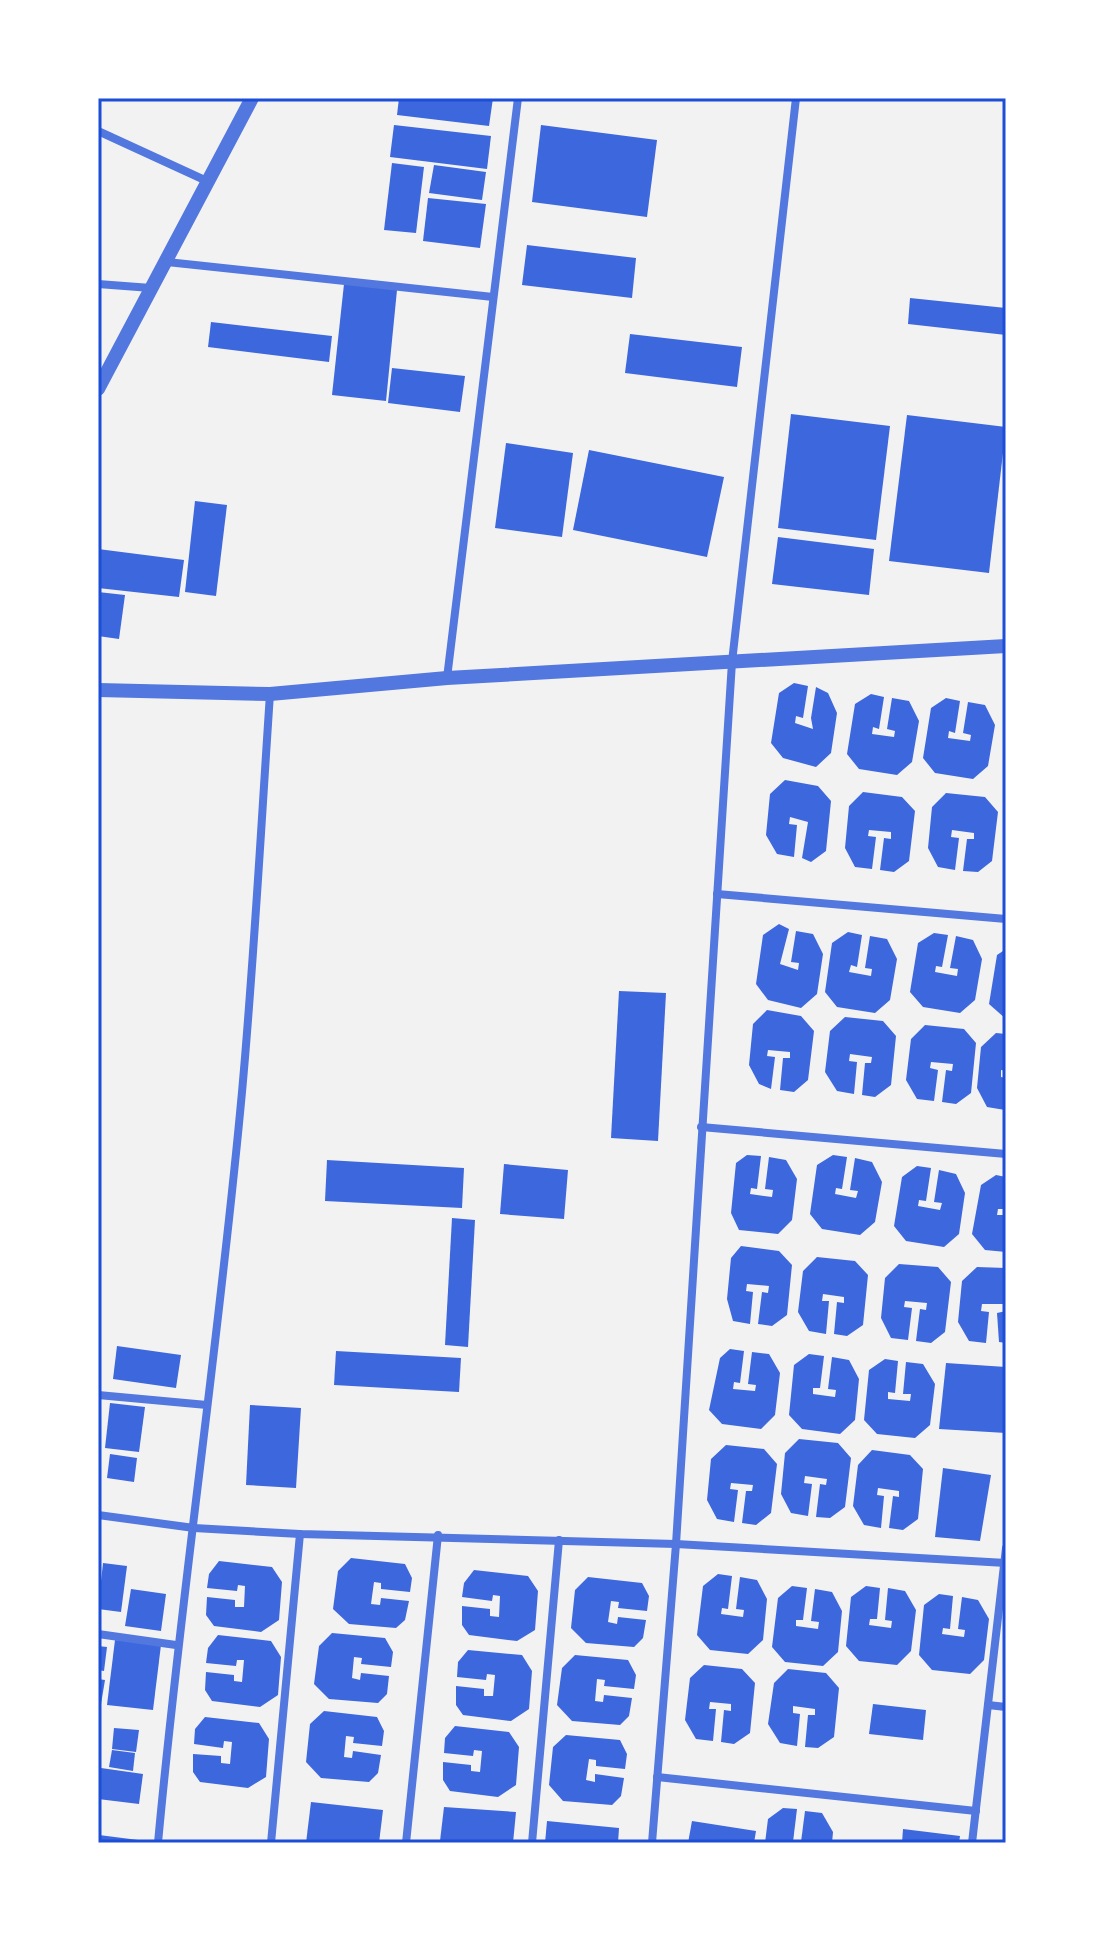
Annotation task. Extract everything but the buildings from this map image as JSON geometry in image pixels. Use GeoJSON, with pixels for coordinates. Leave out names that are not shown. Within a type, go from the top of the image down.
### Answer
{"type":"FeatureCollection","features":[{"type":"Feature","properties":{"kind":"street"},"geometry":{"type":"LineString","coordinates":[[98,389],[210,183],[252,98]]}},
{"type":"Feature","properties":{"kind":"street"},"geometry":{"type":"LineString","coordinates":[[447,678],[518,98]]}},
{"type":"Feature","properties":{"kind":"street"},"geometry":{"type":"LineString","coordinates":[[652,1843],[676,1544],[732,662],[796,98]]}},
{"type":"Feature","properties":{"kind":"street"},"geometry":{"type":"LineString","coordinates":[[98,131],[210,183]]}},
{"type":"Feature","properties":{"kind":"street"},"geometry":{"type":"LineString","coordinates":[[167,262],[493,297]]}},
{"type":"Feature","properties":{"kind":"street"},"geometry":{"type":"LineString","coordinates":[[98,284],[151,288]]}},
{"type":"Feature","properties":{"kind":"street"},"geometry":{"type":"LineString","coordinates":[[98,690],[270,694],[447,678],[1006,646]]}},
{"type":"Feature","properties":{"kind":"street"},"geometry":{"type":"LineString","coordinates":[[158,1843],[176,1645],[194,1528],[242,1092],[270,694]]}},
{"type":"Feature","properties":{"kind":"street"},"geometry":{"type":"LineString","coordinates":[[717,894],[1006,919]]}},
{"type":"Feature","properties":{"kind":"street"},"geometry":{"type":"LineString","coordinates":[[701,1127],[1006,1154]]}},
{"type":"Feature","properties":{"kind":"street"},"geometry":{"type":"LineString","coordinates":[[98,1395],[207,1405]]}},
{"type":"Feature","properties":{"kind":"street"},"geometry":{"type":"LineString","coordinates":[[98,1515],[194,1528],[300,1534],[438,1535],[676,1544],[1004,1563]]}},
{"type":"Feature","properties":{"kind":"street"},"geometry":{"type":"LineString","coordinates":[[271,1843],[300,1534]]}},
{"type":"Feature","properties":{"kind":"street"},"geometry":{"type":"LineString","coordinates":[[406,1843],[438,1535]]}},
{"type":"Feature","properties":{"kind":"street"},"geometry":{"type":"LineString","coordinates":[[532,1843],[559,1540]]}},
{"type":"Feature","properties":{"kind":"street"},"geometry":{"type":"LineString","coordinates":[[972,1843],[1006,1548]]}},
{"type":"Feature","properties":{"kind":"street"},"geometry":{"type":"LineString","coordinates":[[98,1634],[176,1645]]}},
{"type":"Feature","properties":{"kind":"street"},"geometry":{"type":"LineString","coordinates":[[988,1705],[1006,1707]]}},
{"type":"Feature","properties":{"kind":"street"},"geometry":{"type":"LineString","coordinates":[[657,1777],[976,1811]]}}]}
